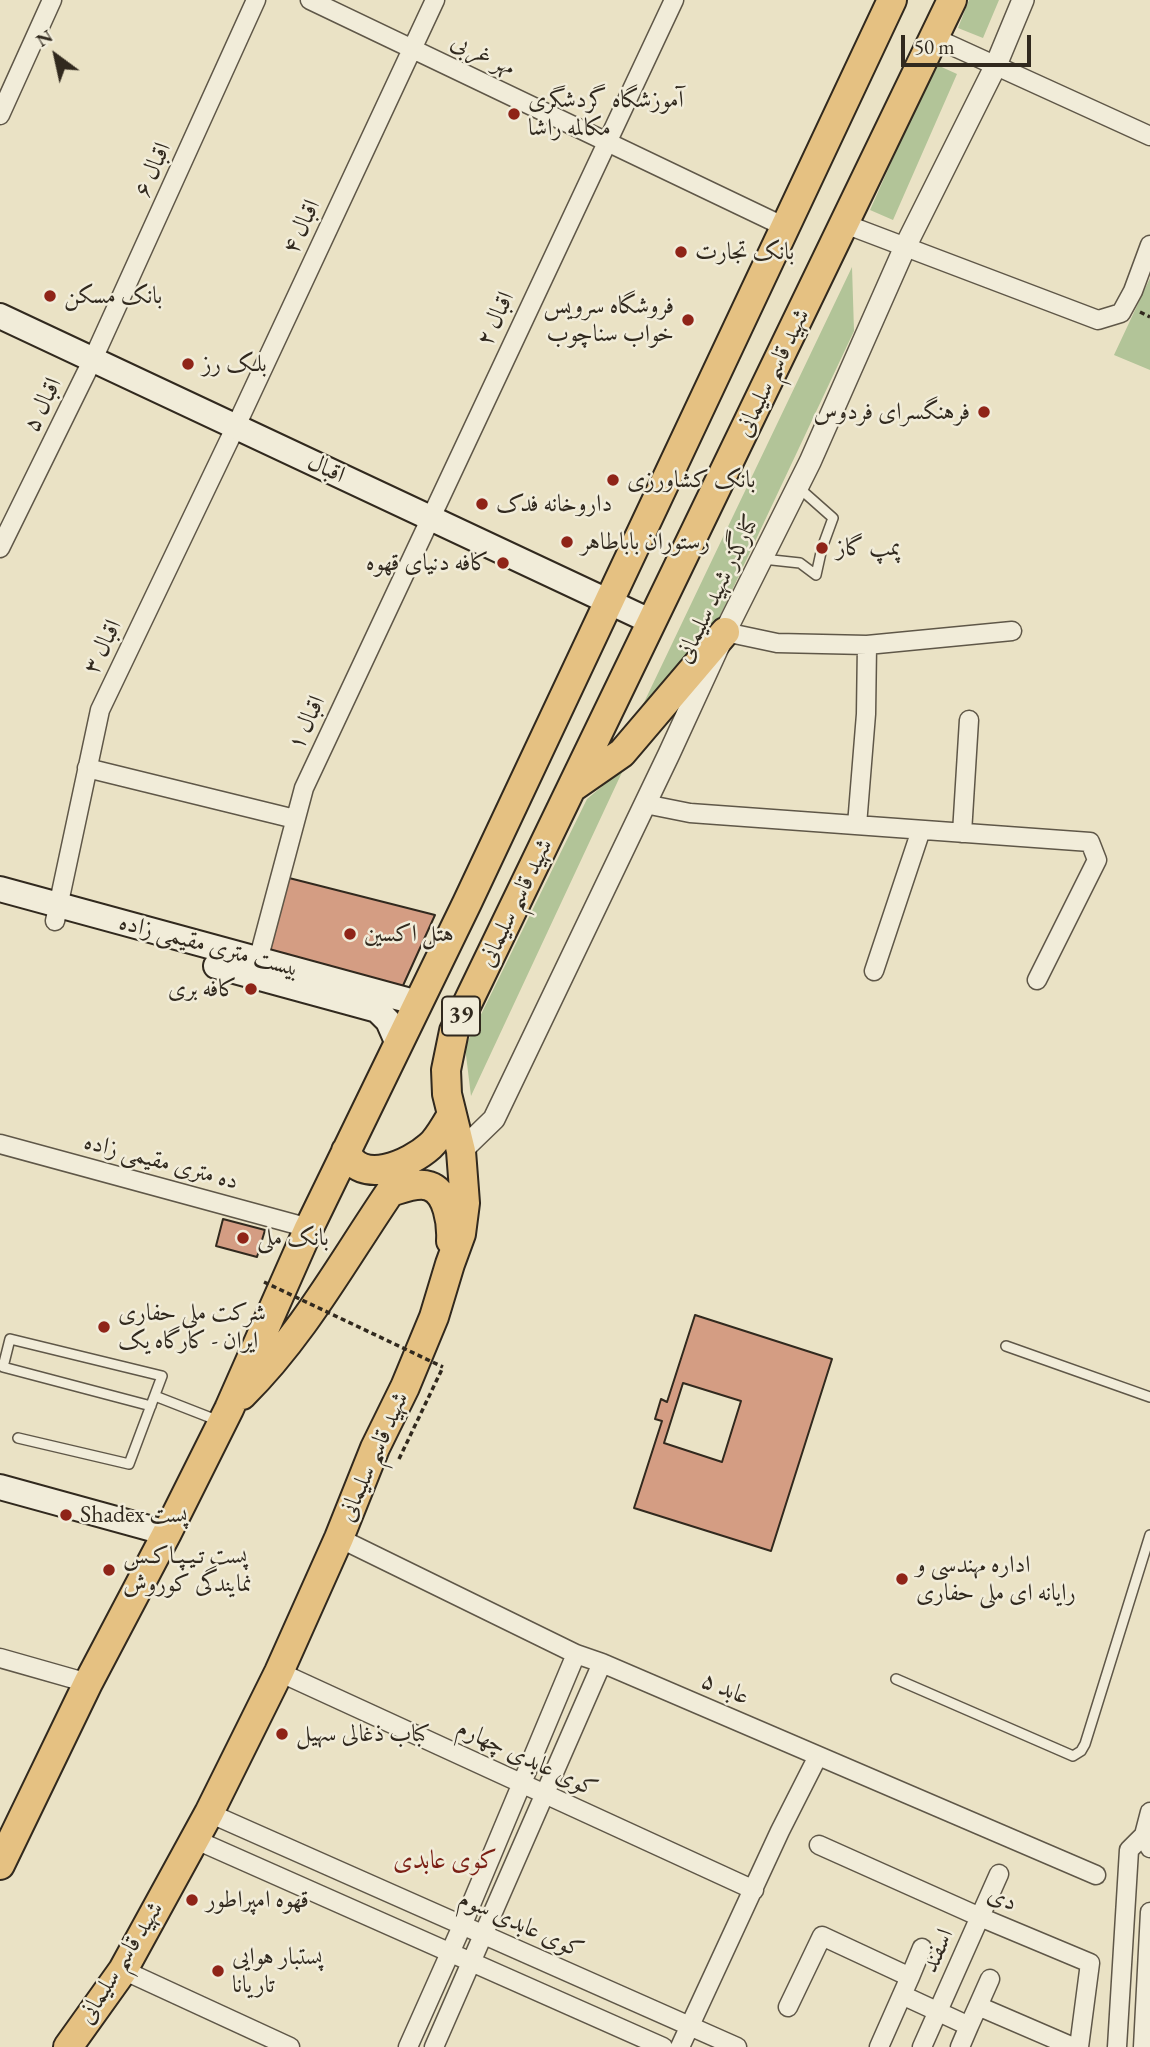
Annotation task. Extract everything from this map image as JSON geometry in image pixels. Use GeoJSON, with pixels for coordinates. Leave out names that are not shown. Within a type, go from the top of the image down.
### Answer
{"type":"FeatureCollection","features":[{"type":"Feature","properties":{"kind":"highway","name":"شهید قاسم سلیمانی"},"geometry":{"type":"LineString","coordinates":[[0,1865],[88,1683],[225,1415],[309,1228],[609,601],[892,0]]}},
{"type":"Feature","properties":{"kind":"highway","name":"شهید قاسم سلیمانی"},"geometry":{"type":"LineString","coordinates":[[68,2047],[123,1970],[209,1813],[279,1672],[340,1538],[376,1447],[434,1317],[461,1234],[464,1203],[461,1151],[447,1094],[446,1070],[454,1031],[952,0]]}},
{"type":"Feature","properties":{"kind":"highway"},"geometry":{"type":"LineString","coordinates":[[571,789],[622,753],[725,632]]}},
{"type":"Feature","properties":{"kind":"highway"},"geometry":{"type":"LineString","coordinates":[[346,1151],[350,1160],[365,1169],[394,1168],[432,1145],[452,1115]]}},
{"type":"Feature","properties":{"kind":"highway"},"geometry":{"type":"LineString","coordinates":[[225,1415],[292,1340],[390,1192],[409,1186],[429,1185],[439,1193],[447,1206],[452,1231],[450,1264]]}},
{"type":"Feature","properties":{"kind":"main road","name":"اقبال"},"geometry":{"type":"LineString","coordinates":[[0,316],[652,622]]}},
{"type":"Feature","properties":{"kind":"main road","name":"بیست متری مقیمی زاده"},"geometry":{"type":"LineString","coordinates":[[0,889],[57,913],[256,968],[418,1003]]}},
{"type":"Feature","properties":{"kind":"main road"},"geometry":{"type":"LineString","coordinates":[[0,906],[57,913]]}},
{"type":"Feature","properties":{"kind":"main road"},"geometry":{"type":"LineString","coordinates":[[256,968],[377,1010],[388,1021],[398,1044]]}},
{"type":"Feature","properties":{"kind":"main road"},"geometry":{"type":"LineString","coordinates":[[0,1487],[167,1533]]}},
{"type":"Feature","properties":{"kind":"street"},"geometry":{"type":"LineString","coordinates":[[0,115],[52,0]]}},
{"type":"Feature","properties":{"kind":"street","name":"اقبال ۶"},"geometry":{"type":"LineString","coordinates":[[93,359],[256,0]]}},
{"type":"Feature","properties":{"kind":"street","name":"مهر غربی"},"geometry":{"type":"LineString","coordinates":[[310,0],[785,228]]}},
{"type":"Feature","properties":{"kind":"street","name":"اقبال ۴"},"geometry":{"type":"LineString","coordinates":[[236,426],[435,0]]}},
{"type":"Feature","properties":{"kind":"street","name":"اقبال ۲"},"geometry":{"type":"LineString","coordinates":[[429,517],[674,0]]}},
{"type":"Feature","properties":{"kind":"street","name":"کنارگذر شهید سلیمانی"},"geometry":{"type":"LineString","coordinates":[[461,1151],[494,1119],[725,632],[797,487],[905,247],[996,65],[1023,0]]}},
{"type":"Feature","properties":{"kind":"street"},"geometry":{"type":"LineString","coordinates":[[935,38],[1150,136]]}},
{"type":"Feature","properties":{"kind":"street"},"geometry":{"type":"LineString","coordinates":[[845,224],[1098,320],[1121,313],[1133,291],[1150,245]]}},
{"type":"Feature","properties":{"kind":"street","name":"اقبال ۵"},"geometry":{"type":"LineString","coordinates":[[0,548],[93,359]]}},
{"type":"Feature","properties":{"kind":"street","name":"اقبال ۳"},"geometry":{"type":"LineString","coordinates":[[57,913],[100,710],[236,426]]}},
{"type":"Feature","properties":{"kind":"street","name":"اقبال ۱"},"geometry":{"type":"LineString","coordinates":[[256,968],[304,788],[429,517]]}},
{"type":"Feature","properties":{"kind":"street"},"geometry":{"type":"LineString","coordinates":[[725,632],[777,643],[867,645],[1012,631]]}},
{"type":"Feature","properties":{"kind":"street"},"geometry":{"type":"LineString","coordinates":[[857,825],[866,714],[867,645]]}},
{"type":"Feature","properties":{"kind":"street"},"geometry":{"type":"LineString","coordinates":[[962,833],[969,720]]}},
{"type":"Feature","properties":{"kind":"street"},"geometry":{"type":"LineString","coordinates":[[87,768],[295,819]]}},
{"type":"Feature","properties":{"kind":"street"},"geometry":{"type":"LineString","coordinates":[[645,804],[690,813],[1090,842],[1097,860],[1037,979]]}},
{"type":"Feature","properties":{"kind":"street"},"geometry":{"type":"LineString","coordinates":[[874,971],[921,830]]}},
{"type":"Feature","properties":{"kind":"street","name":"ده متری مقیمی زاده"},"geometry":{"type":"LineString","coordinates":[[0,1144],[309,1228]]}},
{"type":"Feature","properties":{"kind":"street","name":"عابد ۵"},"geometry":{"type":"LineString","coordinates":[[340,1538],[576,1654],[1096,1875]]}},
{"type":"Feature","properties":{"kind":"street"},"geometry":{"type":"LineString","coordinates":[[408,2047],[576,1654]]}},
{"type":"Feature","properties":{"kind":"street"},"geometry":{"type":"LineString","coordinates":[[0,1658],[88,1683]]}},
{"type":"Feature","properties":{"kind":"street"},"geometry":{"type":"LineString","coordinates":[[434,2047],[602,1663]]}},
{"type":"Feature","properties":{"kind":"street","name":"کوی عابدی چهارم"},"geometry":{"type":"LineString","coordinates":[[279,1672],[754,1890]]}},
{"type":"Feature","properties":{"kind":"street"},"geometry":{"type":"LineString","coordinates":[[680,2047],[780,1831],[818,1756]]}},
{"type":"Feature","properties":{"kind":"street"},"geometry":{"type":"LineString","coordinates":[[1117,2047],[1129,1850],[1147,1842],[1150,1812]]}},
{"type":"Feature","properties":{"kind":"street","name":"کوی عابدی سوم"},"geometry":{"type":"LineString","coordinates":[[209,1813],[737,2047]]}},
{"type":"Feature","properties":{"kind":"street"},"geometry":{"type":"LineString","coordinates":[[194,1839],[663,2047]]}},
{"type":"Feature","properties":{"kind":"street","name":"دی"},"geometry":{"type":"LineString","coordinates":[[819,1845],[1090,1963],[1079,2047]]}},
{"type":"Feature","properties":{"kind":"street","name":"اسفند"},"geometry":{"type":"LineString","coordinates":[[922,2047],[999,1874]]}},
{"type":"Feature","properties":{"kind":"street"},"geometry":{"type":"LineString","coordinates":[[1143,2047],[1150,1912]]}},
{"type":"Feature","properties":{"kind":"street"},"geometry":{"type":"LineString","coordinates":[[788,2007],[822,1936],[909,1977]]}},
{"type":"Feature","properties":{"kind":"street"},"geometry":{"type":"LineString","coordinates":[[879,2047],[922,1948]]}},
{"type":"Feature","properties":{"kind":"street"},"geometry":{"type":"LineString","coordinates":[[123,1970],[290,2047]]}},
{"type":"Feature","properties":{"kind":"street"},"geometry":{"type":"LineString","coordinates":[[960,2047],[990,1979]]}},
{"type":"Feature","properties":{"kind":"street"},"geometry":{"type":"LineString","coordinates":[[902,1995],[970,2026]]}},
{"type":"Feature","properties":{"kind":"street"},"geometry":{"type":"LineString","coordinates":[[978,2006],[1073,2047]]}},
{"type":"Feature","properties":{"kind":"lane"},"geometry":{"type":"LineString","coordinates":[[761,559],[800,563],[816,575],[833,518],[797,487]]}},
{"type":"Feature","properties":{"kind":"lane"},"geometry":{"type":"LineString","coordinates":[[18,1438],[129,1464],[155,1396],[162,1376],[10,1339],[3,1367],[151,1406]]}},
{"type":"Feature","properties":{"kind":"lane"},"geometry":{"type":"LineString","coordinates":[[1006,1346],[1150,1397]]}},
{"type":"Feature","properties":{"kind":"lane"},"geometry":{"type":"LineString","coordinates":[[155,1396],[225,1415]]}},
{"type":"Feature","properties":{"kind":"lane"},"geometry":{"type":"LineString","coordinates":[[896,1679],[1073,1756],[1081,1751],[1085,1744],[1150,1535]]}},
{"type":"Feature","properties":{"kind":"path"},"geometry":{"type":"LineString","coordinates":[[264,1282],[443,1367],[399,1459]]}},
{"type":"Feature","properties":{"kind":"green space"},"geometry":{"type":"Polygon","coordinates":[[[969,0],[999,0],[983,38],[958,28],[969,0]]]}},
{"type":"Feature","properties":{"kind":"green space"},"geometry":{"type":"Polygon","coordinates":[[[935,64],[957,74],[893,220],[870,210],[935,64]]]}},
{"type":"Feature","properties":{"kind":"green space"},"geometry":{"type":"Polygon","coordinates":[[[852,267],[854,331],[703,652],[638,715],[852,267]]]}},
{"type":"Feature","properties":{"kind":"green space"},"geometry":{"type":"Polygon","coordinates":[[[1150,278],[1150,370],[1114,355],[1150,278]]]}},
{"type":"Feature","properties":{"kind":"green space"},"geometry":{"type":"Polygon","coordinates":[[[624,768],[471,1096],[465,1047],[587,799],[624,768]]]}},
{"type":"Feature","properties":{"kind":"building","name":"هتل اکسین"},"geometry":{"type":"Polygon","coordinates":[[[289,878],[435,915],[401,990],[269,954],[289,878]]]}},
{"type":"Feature","properties":{"kind":"building"},"geometry":{"type":"Polygon","coordinates":[[[223,1219],[265,1230],[257,1257],[216,1246],[223,1219]]]}},
{"type":"Feature","properties":{"kind":"building"},"geometry":{"type":"Polygon","coordinates":[[[695,1315],[832,1359],[771,1551],[634,1508],[662,1421],[655,1419],[661,1399],[667,1402],[695,1315]],[[683,1383],[664,1443],[722,1462],[741,1401],[683,1383]]]}},
{"type":"Feature","properties":{"kind":"place","name":"آموزشگاه گردشگری مکالمه راشا"},"geometry":{"type":"Point","coordinates":[514,114]}},
{"type":"Feature","properties":{"kind":"place","name":"بانک تجارت"},"geometry":{"type":"Point","coordinates":[681,252]}},
{"type":"Feature","properties":{"kind":"place","name":"بانک مسکن"},"geometry":{"type":"Point","coordinates":[50,296]}},
{"type":"Feature","properties":{"kind":"place","name":"فروشگاه سرویس خواب سناچوب"},"geometry":{"type":"Point","coordinates":[688,320]}},
{"type":"Feature","properties":{"kind":"place","name":"بلک رز"},"geometry":{"type":"Point","coordinates":[188,364]}},
{"type":"Feature","properties":{"kind":"place","name":"فرهنگسرای فردوس"},"geometry":{"type":"Point","coordinates":[984,412]}},
{"type":"Feature","properties":{"kind":"place","name":"بانک کشاورزی"},"geometry":{"type":"Point","coordinates":[613,480]}},
{"type":"Feature","properties":{"kind":"place","name":"داروخانه فدک"},"geometry":{"type":"Point","coordinates":[482,504]}},
{"type":"Feature","properties":{"kind":"place","name":"رستوران باباطاهر"},"geometry":{"type":"Point","coordinates":[567,542]}},
{"type":"Feature","properties":{"kind":"place","name":"پمپ گاز"},"geometry":{"type":"Point","coordinates":[822,548]}},
{"type":"Feature","properties":{"kind":"place","name":"کافه دنیای قهوه"},"geometry":{"type":"Point","coordinates":[503,563]}},
{"type":"Feature","properties":{"kind":"place","name":"هتل اکسین"},"geometry":{"type":"Point","coordinates":[350,934]}},
{"type":"Feature","properties":{"kind":"place","name":"کافه بری"},"geometry":{"type":"Point","coordinates":[251,989]}},
{"type":"Feature","properties":{"kind":"place","name":"بانک ملی"},"geometry":{"type":"Point","coordinates":[243,1238]}},
{"type":"Feature","properties":{"kind":"place","name":"شرکت ملی حفاری ایران - کارگاه یک"},"geometry":{"type":"Point","coordinates":[104,1327]}},
{"type":"Feature","properties":{"kind":"place","name":"Shadex پست"},"geometry":{"type":"Point","coordinates":[66,1515]}},
{"type":"Feature","properties":{"kind":"place","name":"پست تـیـپـاکـس نمایندگی کوروش"},"geometry":{"type":"Point","coordinates":[109,1570]}},
{"type":"Feature","properties":{"kind":"place","name":"اداره مهندسی و رایانه ای ملی حفاری"},"geometry":{"type":"Point","coordinates":[902,1579]}},
{"type":"Feature","properties":{"kind":"place","name":"کباب ذغالی سهیل"},"geometry":{"type":"Point","coordinates":[282,1734]}},
{"type":"Feature","properties":{"kind":"place","name":"قهوه امپراطور"},"geometry":{"type":"Point","coordinates":[192,1900]}},
{"type":"Feature","properties":{"kind":"place","name":"پستبار هوایی تاریانا"},"geometry":{"type":"Point","coordinates":[218,1971]}},
{"type":"Feature","properties":{"kind":"district","name":"کوی عابدی"},"geometry":{"type":"Point","coordinates":[445,1861]}}]}
